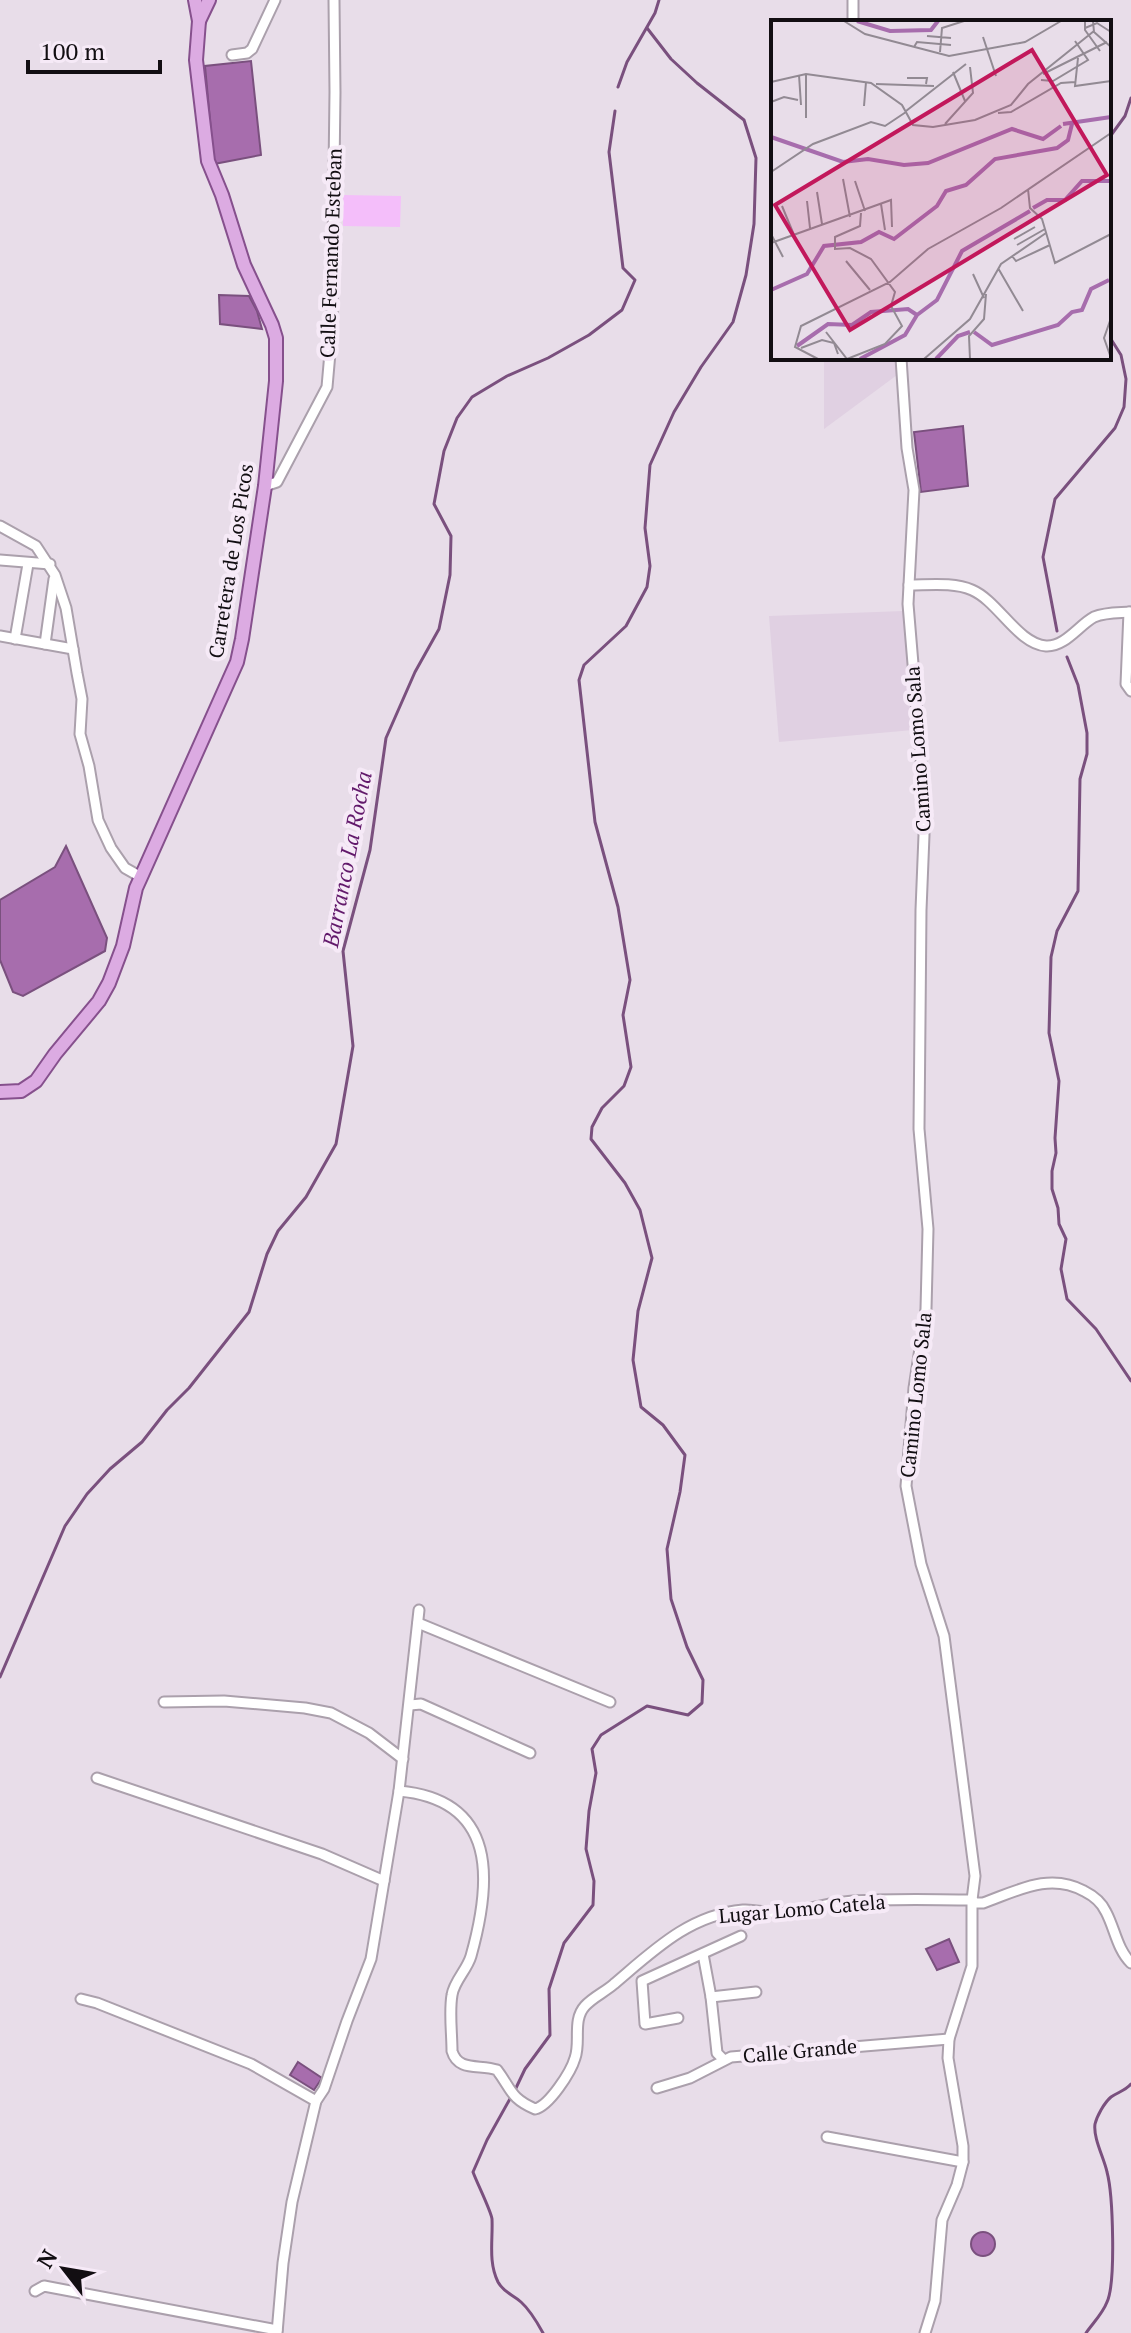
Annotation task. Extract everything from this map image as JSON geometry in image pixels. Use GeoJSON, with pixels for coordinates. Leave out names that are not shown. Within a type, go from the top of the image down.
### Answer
{"type":"FeatureCollection","features":[{"type":"Feature","properties":{"kind":"main road"},"geometry":{"type":"LineString","coordinates":[[195,0],[199,21]]}},
{"type":"Feature","properties":{"kind":"main road"},"geometry":{"type":"LineString","coordinates":[[199,21],[209,0]]}},
{"type":"Feature","properties":{"kind":"main road","name":"Carretera de Los Picos"},"geometry":{"type":"LineString","coordinates":[[0,1092],[21,1091],[36,1081],[99,1001],[116,967],[141,877],[237,662],[265,486],[276,381],[276,338],[244,265],[208,161],[196,60],[199,21]]}},
{"type":"Feature","properties":{"kind":"street"},"geometry":{"type":"LineString","coordinates":[[232,55],[252,49],[275,0]]}},
{"type":"Feature","properties":{"kind":"street","name":"Calle Fernando Esteban"},"geometry":{"type":"LineString","coordinates":[[265,486],[277,482],[327,387],[332,330],[334,0]]}},
{"type":"Feature","properties":{"kind":"street","name":"Camino Lomo Sala"},"geometry":{"type":"LineString","coordinates":[[901,360],[907,448],[914,490],[908,604],[924,819],[919,1129],[928,1229],[926,1309],[908,1436],[906,1486],[921,1564],[944,1636],[975,1876],[972,1966],[949,2039],[948,2058],[963,2162],[942,2220],[935,2301],[925,2333]]}},
{"type":"Feature","properties":{"kind":"street"},"geometry":{"type":"LineString","coordinates":[[0,526],[36,546],[55,575],[66,608],[82,699],[80,734],[98,820],[125,868],[141,877]]}},
{"type":"Feature","properties":{"kind":"street"},"geometry":{"type":"LineString","coordinates":[[0,560],[50,564]]}},
{"type":"Feature","properties":{"kind":"street"},"geometry":{"type":"LineString","coordinates":[[15,639],[28,564]]}},
{"type":"Feature","properties":{"kind":"street"},"geometry":{"type":"LineString","coordinates":[[45,644],[55,575]]}},
{"type":"Feature","properties":{"kind":"street"},"geometry":{"type":"LineString","coordinates":[[909,585],[970,589],[986,599],[1017,630],[1042,645],[1056,644],[1104,613],[1130,612],[1126,684],[1131,691]]}},
{"type":"Feature","properties":{"kind":"street"},"geometry":{"type":"LineString","coordinates":[[0,636],[73,649]]}},
{"type":"Feature","properties":{"kind":"street"},"geometry":{"type":"LineString","coordinates":[[35,2291],[44,2286],[277,2332],[292,2202],[316,2101],[324,2089],[371,1959],[399,1791],[419,1610]]}},
{"type":"Feature","properties":{"kind":"street"},"geometry":{"type":"LineString","coordinates":[[418,1623],[610,1702]]}},
{"type":"Feature","properties":{"kind":"street"},"geometry":{"type":"LineString","coordinates":[[164,1702],[224,1701],[331,1713],[369,1733],[403,1759]]}},
{"type":"Feature","properties":{"kind":"street"},"geometry":{"type":"LineString","coordinates":[[410,1705],[421,1704],[530,1753]]}},
{"type":"Feature","properties":{"kind":"street"},"geometry":{"type":"LineString","coordinates":[[97,1778],[322,1854],[384,1881]]}},
{"type":"Feature","properties":{"kind":"street","name":"Lugar Lomo Catela"},"geometry":{"type":"LineString","coordinates":[[399,1791],[422,1793],[460,1812],[473,1830],[481,1853],[485,1882],[477,1932],[469,1961],[452,1993],[454,2058],[464,2065],[497,2070],[512,2095],[535,2109],[547,2103],[569,2072],[576,2056],[578,2021],[583,2007],[613,1986],[651,1951],[694,1922],[742,1910],[776,1914],[849,1901],[972,1900]]}},
{"type":"Feature","properties":{"kind":"street"},"geometry":{"type":"LineString","coordinates":[[972,1900],[983,1903],[1019,1889],[1049,1882],[1080,1888],[1105,1909],[1123,1953],[1131,1963]]}},
{"type":"Feature","properties":{"kind":"street"},"geometry":{"type":"LineString","coordinates":[[678,2018],[645,2024],[642,1981],[741,1936]]}},
{"type":"Feature","properties":{"kind":"street"},"geometry":{"type":"LineString","coordinates":[[703,1954],[717,2053],[724,2060]]}},
{"type":"Feature","properties":{"kind":"street"},"geometry":{"type":"LineString","coordinates":[[711,1997],[756,1992]]}},
{"type":"Feature","properties":{"kind":"street"},"geometry":{"type":"LineString","coordinates":[[81,1999],[251,2064],[316,2101]]}},
{"type":"Feature","properties":{"kind":"street","name":"Calle Grande"},"geometry":{"type":"LineString","coordinates":[[657,2088],[690,2078],[731,2057],[949,2039]]}},
{"type":"Feature","properties":{"kind":"street"},"geometry":{"type":"LineString","coordinates":[[827,2137],[963,2162]]}},
{"type":"Feature","properties":{"kind":"shaded area"},"geometry":{"type":"Polygon","coordinates":[[[251,61],[261,155],[214,164],[205,66],[251,61]]]}},
{"type":"Feature","properties":{"kind":"shaded area"},"geometry":{"type":"Polygon","coordinates":[[[343,195],[401,196],[400,227],[343,226],[343,195]]]}},
{"type":"Feature","properties":{"kind":"shaded area"},"geometry":{"type":"Polygon","coordinates":[[[219,295],[249,296],[262,329],[220,324],[219,295]]]}},
{"type":"Feature","properties":{"kind":"shaded area"},"geometry":{"type":"Polygon","coordinates":[[[824,360],[895,360],[897,375],[824,429],[824,360]]]}},
{"type":"Feature","properties":{"kind":"shaded area"},"geometry":{"type":"Polygon","coordinates":[[[963,426],[968,486],[921,492],[914,432],[963,426]]]}},
{"type":"Feature","properties":{"kind":"shaded area"},"geometry":{"type":"Polygon","coordinates":[[[903,611],[913,730],[779,742],[769,616],[903,611]]]}},
{"type":"Feature","properties":{"kind":"shaded area"},"geometry":{"type":"Polygon","coordinates":[[[66,846],[107,938],[105,951],[23,996],[13,992],[0,960],[0,900],[55,867],[66,846]]]}},
{"type":"Feature","properties":{"kind":"shaded area"},"geometry":{"type":"Polygon","coordinates":[[[949,1939],[959,1962],[937,1970],[926,1949],[949,1939]]]}},
{"type":"Feature","properties":{"kind":"shaded area"},"geometry":{"type":"Polygon","coordinates":[[[298,2062],[322,2078],[314,2090],[290,2075],[298,2062]]]}},
{"type":"Feature","properties":{"kind":"shaded area"},"geometry":{"type":"Polygon","coordinates":[[[983,2232],[994,2239],[995,2244],[988,2255],[983,2256],[972,2249],[971,2244],[978,2233],[983,2232]]]}},
{"type":"Feature","properties":{"kind":"waterway","name":"Barranco La Rocha"},"geometry":{"type":"LineString","coordinates":[[618,87],[627,62],[655,13],[659,0]]}},
{"type":"Feature","properties":{"kind":"waterway"},"geometry":{"type":"LineString","coordinates":[[515,2090],[525,2069],[550,2035],[549,1989],[564,1943],[593,1905],[594,1881],[586,1849],[596,1773],[592,1749],[601,1735],[647,1706],[688,1715],[702,1703],[703,1680],[687,1647],[671,1599],[667,1549],[685,1455],[663,1425],[641,1407],[633,1360],[638,1311],[652,1258],[640,1210],[625,1183],[591,1139],[592,1127],[602,1108],[624,1086],[631,1067],[623,1015],[630,980],[618,907],[595,822],[579,680],[584,665],[626,626],[647,587],[650,566],[645,528],[650,465],[674,412],[733,322],[746,275],[754,224],[756,158],[744,120],[671,59],[647,28]]}},
{"type":"Feature","properties":{"kind":"waterway"},"geometry":{"type":"LineString","coordinates":[[1111,135],[1125,116],[1131,98]]}},
{"type":"Feature","properties":{"kind":"waterway","name":"Barranco La Rocha"},"geometry":{"type":"LineString","coordinates":[[0,1677],[65,1526],[87,1494],[142,1442],[249,1312],[267,1254],[278,1231],[306,1197],[336,1144],[353,1046],[343,951],[370,850],[386,738],[415,672],[439,629],[450,575],[451,536],[434,504],[444,451],[457,418],[472,397],[589,335],[622,310],[635,280],[623,268],[609,152],[615,111]]}},
{"type":"Feature","properties":{"kind":"waterway"},"geometry":{"type":"LineString","coordinates":[[1057,631],[1043,557],[1055,499],[1115,428],[1124,407],[1126,379],[1121,355],[1111,339]]}},
{"type":"Feature","properties":{"kind":"waterway"},"geometry":{"type":"LineString","coordinates":[[1067,657],[1078,685],[1087,733],[1087,754],[1080,779],[1078,891],[1057,931],[1051,957],[1049,1033],[1059,1081],[1052,1189],[1059,1224],[1066,1239],[1061,1269],[1067,1299],[1096,1329],[1131,1381]]}},
{"type":"Feature","properties":{"kind":"waterway"},"geometry":{"type":"LineString","coordinates":[[1086,2333],[1107,2302],[1113,2258],[1109,2183],[1095,2124],[1108,2100],[1131,2084]]}},
{"type":"Feature","properties":{"kind":"waterway"},"geometry":{"type":"LineString","coordinates":[[511,2097],[473,2172],[492,2219],[492,2259],[498,2282],[521,2302],[543,2333]]}}]}
